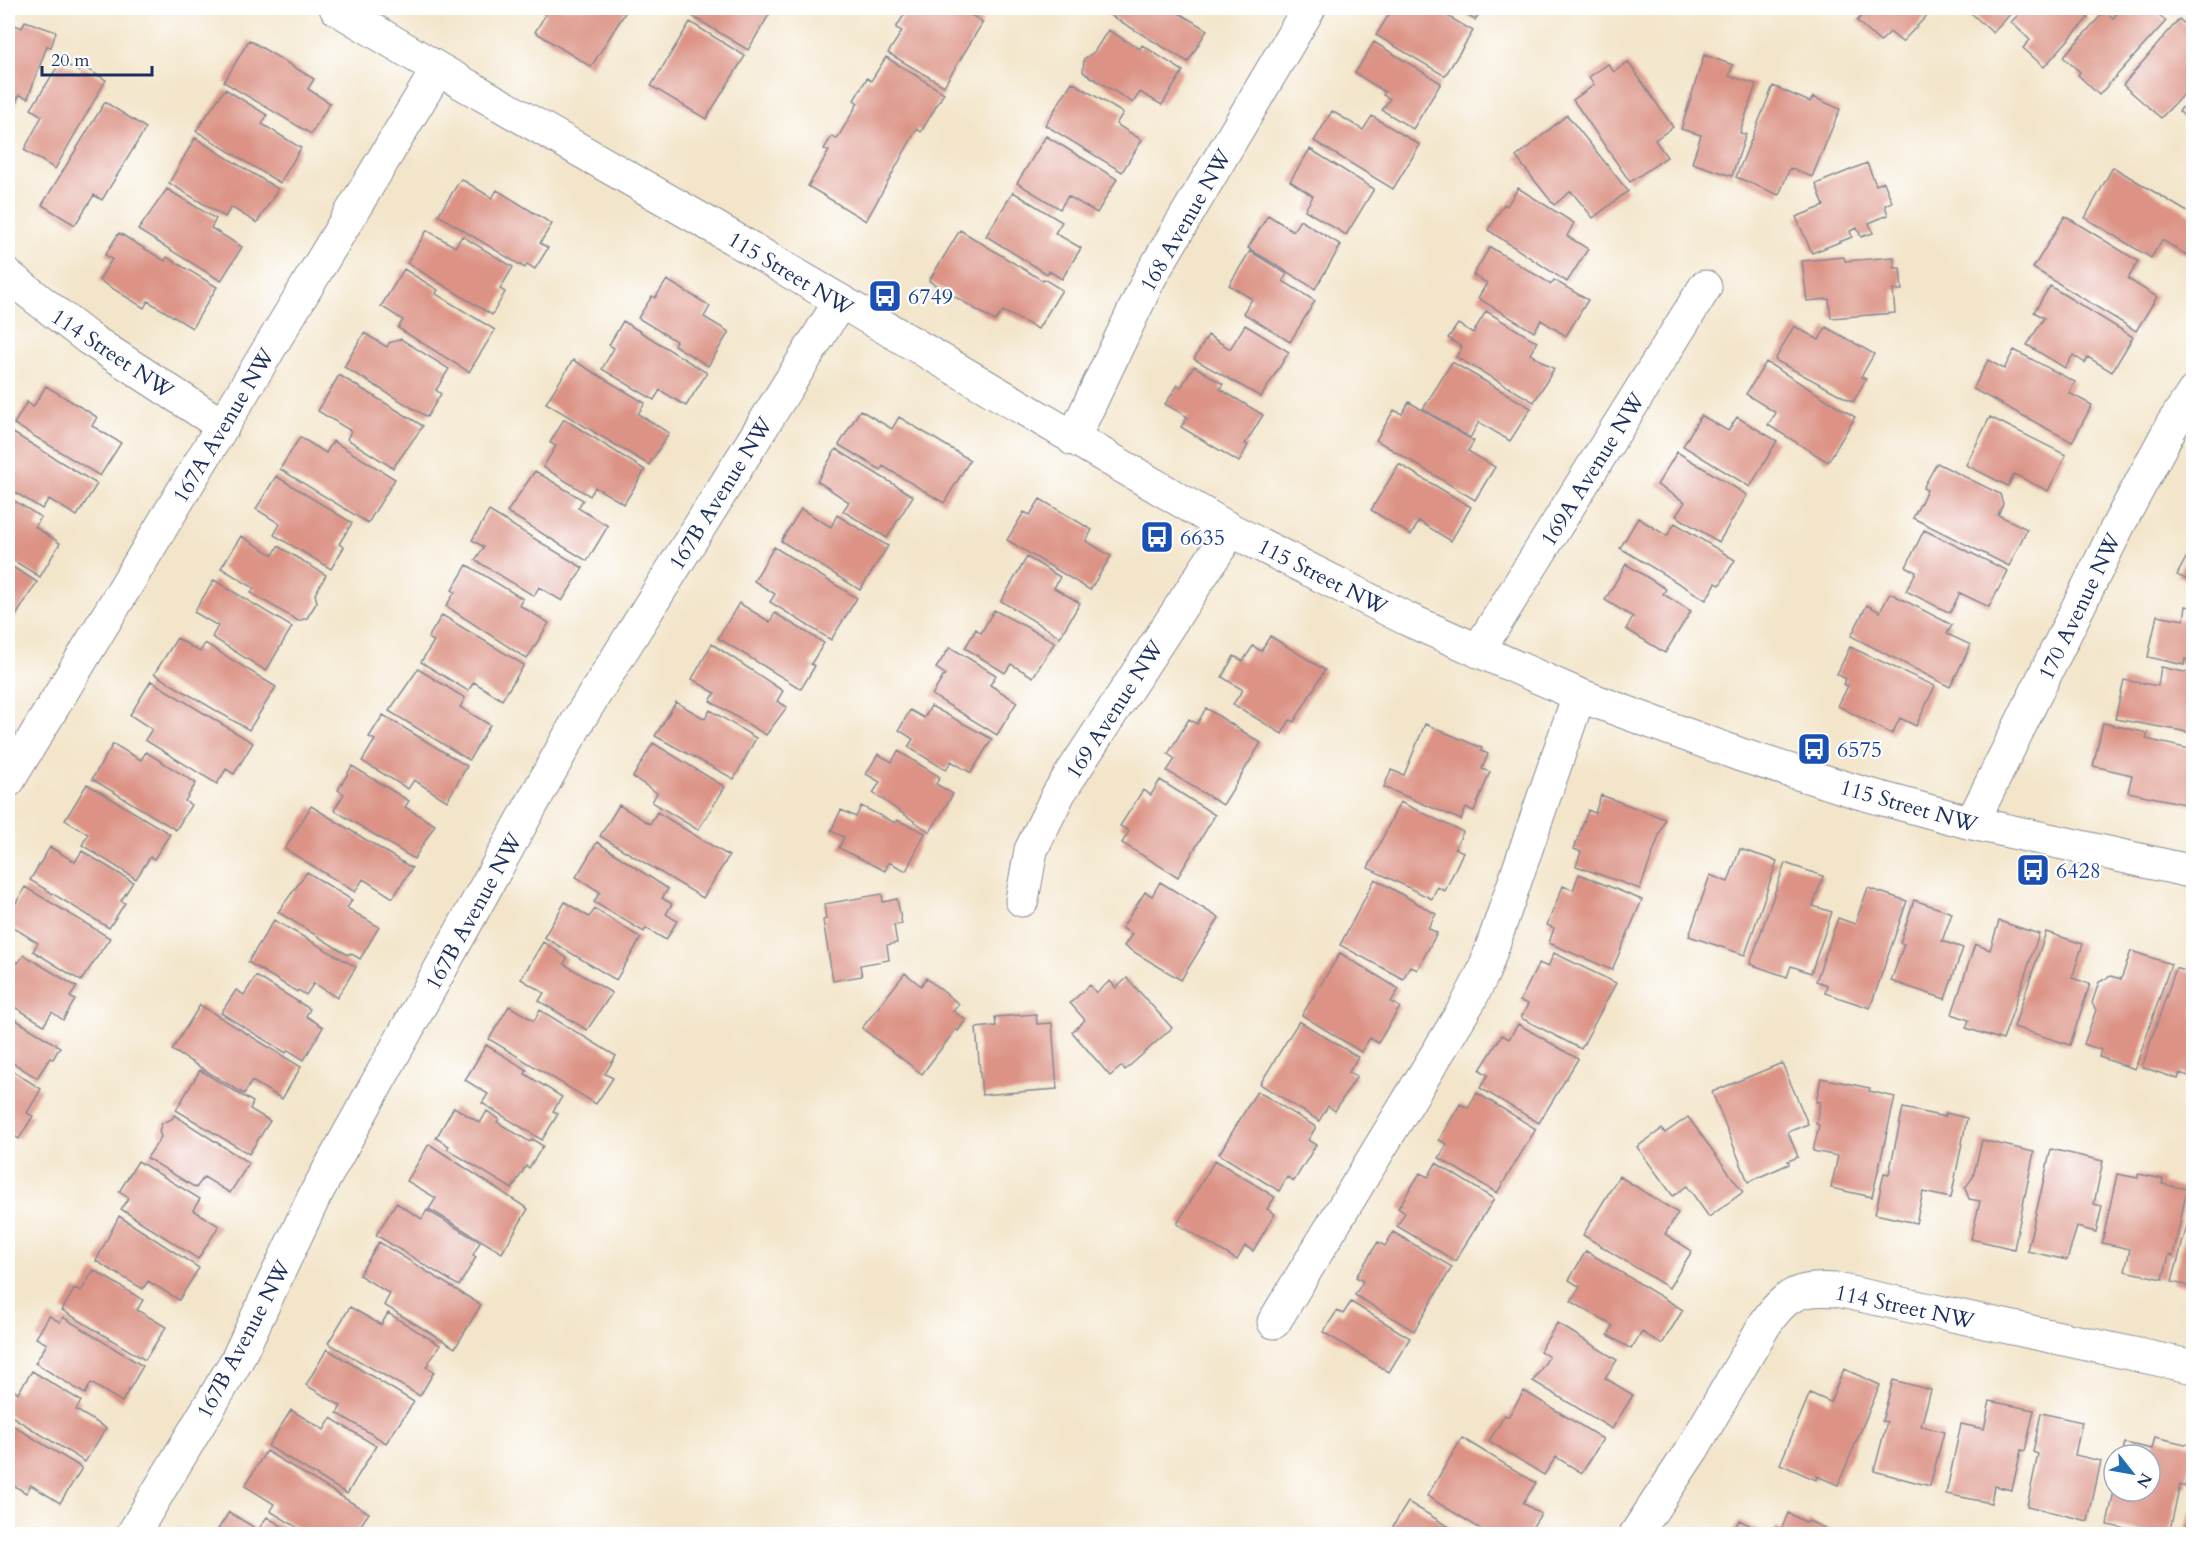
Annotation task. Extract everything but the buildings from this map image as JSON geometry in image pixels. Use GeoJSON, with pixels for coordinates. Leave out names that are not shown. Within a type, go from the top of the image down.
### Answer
{"type":"FeatureCollection","features":[{"type":"Feature","properties":{"kind":"street","name":"115 Street NW"},"geometry":{"type":"LineString","coordinates":[[336,8],[1231,530],[1333,582],[1478,651],[1579,695],[1741,755],[1858,792],[1972,824],[2193,872]]}},
{"type":"Feature","properties":{"kind":"street","name":"168 Avenue NW"},"geometry":{"type":"LineString","coordinates":[[1073,439],[1150,278],[1309,8]]}},
{"type":"Feature","properties":{"kind":"street","name":"167A Avenue NW"},"geometry":{"type":"LineString","coordinates":[[8,781],[438,69]]}},
{"type":"Feature","properties":{"kind":"street","name":"114 Street NW"},"geometry":{"type":"LineString","coordinates":[[8,276],[87,338],[223,426]]}},
{"type":"Feature","properties":{"kind":"street","name":"169A Avenue NW"},"geometry":{"type":"LineString","coordinates":[[1478,651],[1705,287]]}},
{"type":"Feature","properties":{"kind":"street","name":"167B Avenue NW"},"geometry":{"type":"LineString","coordinates":[[132,1534],[237,1360],[314,1197],[579,719],[840,302]]}},
{"type":"Feature","properties":{"kind":"street","name":"170 Avenue NW"},"geometry":{"type":"LineString","coordinates":[[1972,824],[2119,524],[2172,424],[2193,392]]}},
{"type":"Feature","properties":{"kind":"street","name":"169 Avenue NW"},"geometry":{"type":"LineString","coordinates":[[1022,900],[1031,850],[1059,793],[1231,530]]}},
{"type":"Feature","properties":{"kind":"street"},"geometry":{"type":"LineString","coordinates":[[1274,1322],[1468,1004],[1484,971],[1579,695]]}},
{"type":"Feature","properties":{"kind":"street","name":"114 Street NW"},"geometry":{"type":"LineString","coordinates":[[1636,1534],[1693,1448],[1765,1324],[1778,1306],[1794,1293],[1814,1288],[1838,1290],[2193,1367]]}},
{"type":"Feature","properties":{"kind":"place","name":"6749"},"geometry":{"type":"Point","coordinates":[885,296]}},
{"type":"Feature","properties":{"kind":"place","name":"6635"},"geometry":{"type":"Point","coordinates":[1157,537]}},
{"type":"Feature","properties":{"kind":"place","name":"6575"},"geometry":{"type":"Point","coordinates":[1814,749]}},
{"type":"Feature","properties":{"kind":"place","name":"6428"},"geometry":{"type":"Point","coordinates":[2033,870]}}]}
